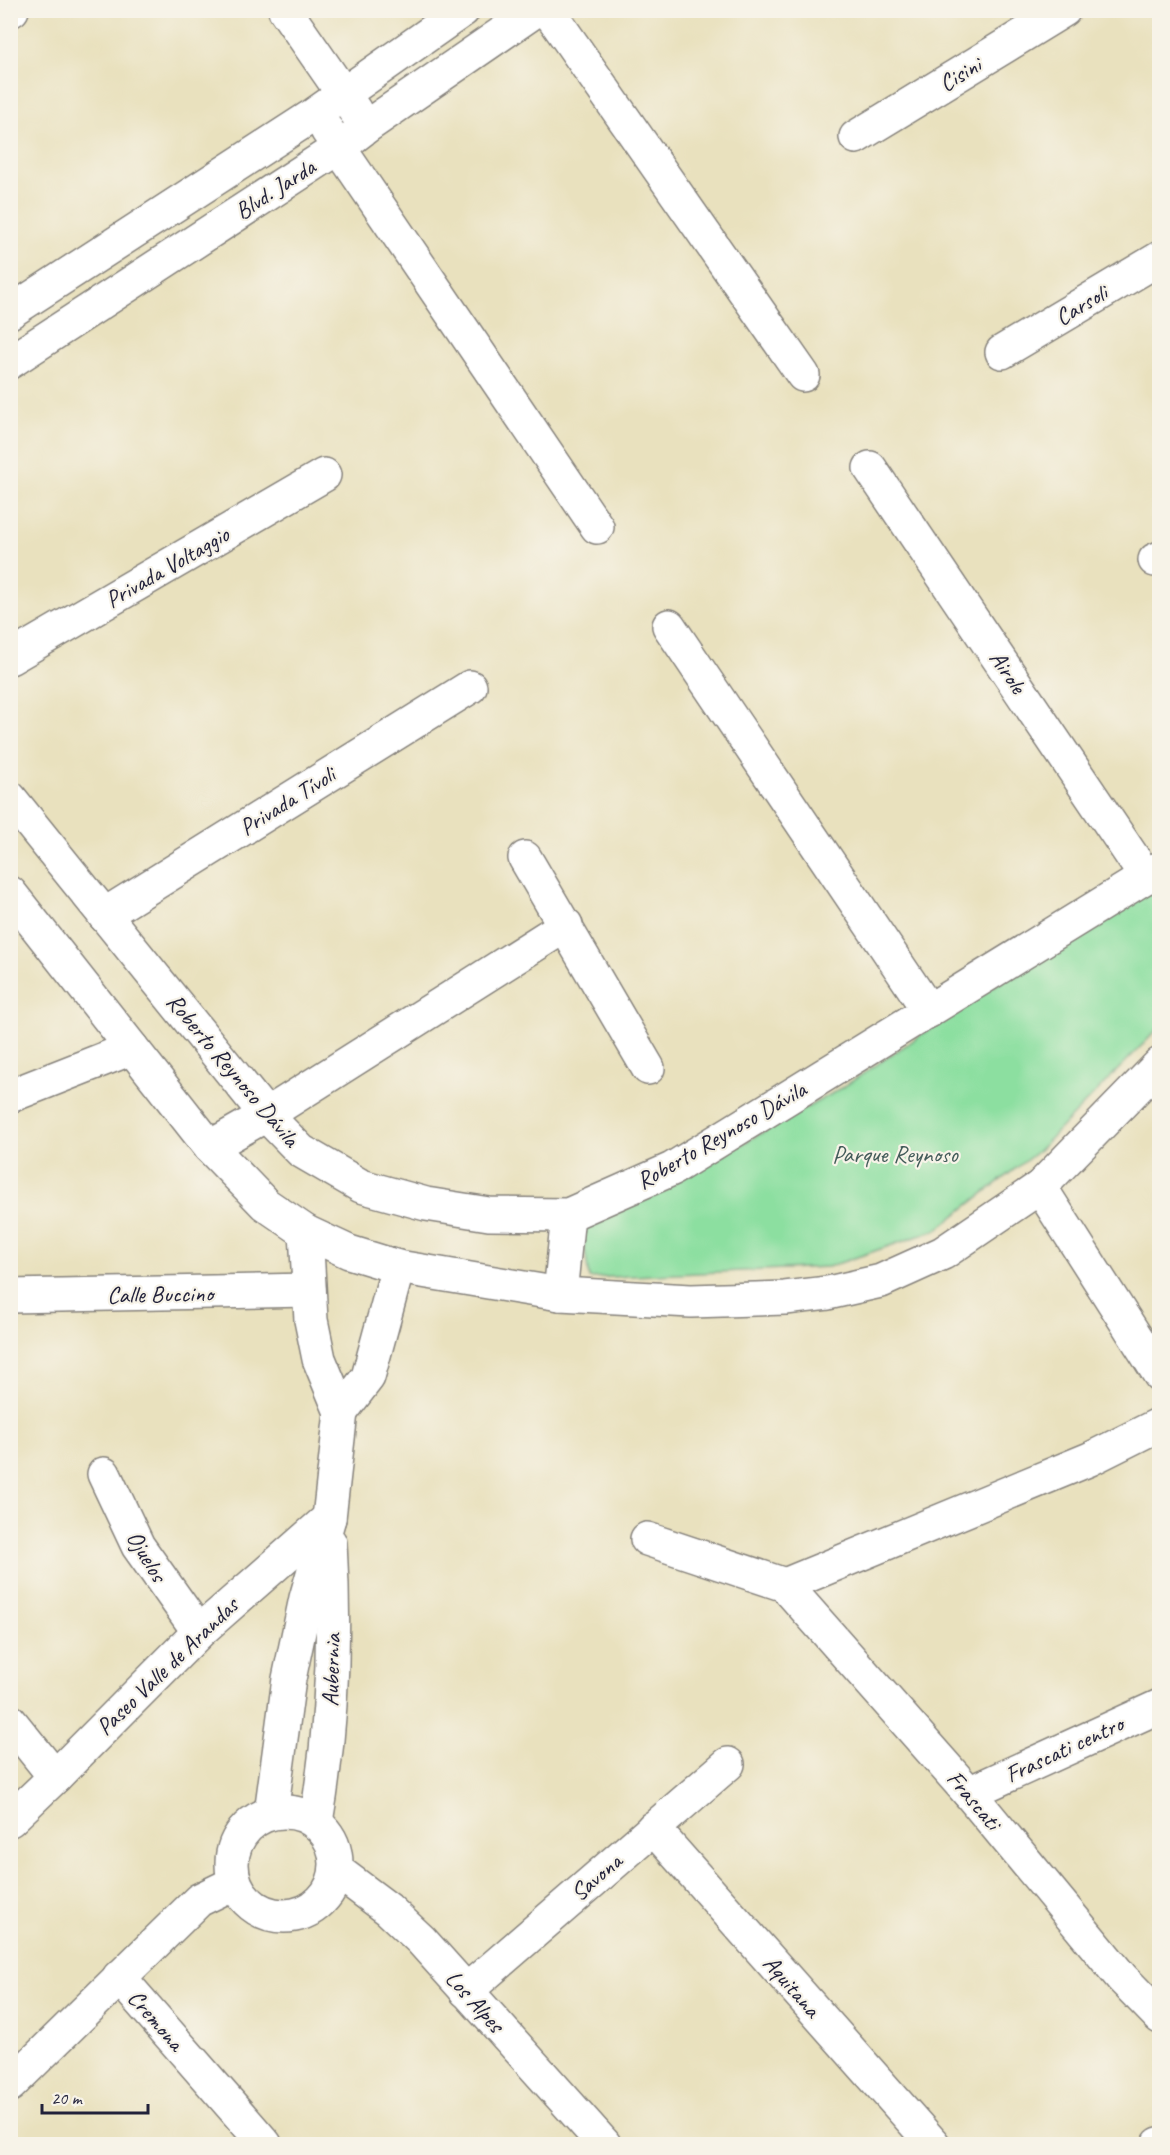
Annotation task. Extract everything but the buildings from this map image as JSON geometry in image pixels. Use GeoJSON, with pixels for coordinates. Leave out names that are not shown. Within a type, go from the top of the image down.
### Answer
{"type":"FeatureCollection","features":[{"type":"Feature","properties":{"kind":"street"},"geometry":{"type":"LineString","coordinates":[[285,10],[366,127]]}},
{"type":"Feature","properties":{"kind":"street","name":"Blvd. Jarda"},"geometry":{"type":"LineString","coordinates":[[10,312],[315,114],[463,10]]}},
{"type":"Feature","properties":{"kind":"street","name":"Blvd. Jarda"},"geometry":{"type":"LineString","coordinates":[[10,362],[340,147],[536,10]]}},
{"type":"Feature","properties":{"kind":"street","name":"Cisini"},"geometry":{"type":"LineString","coordinates":[[856,137],[1064,10]]}},
{"type":"Feature","properties":{"kind":"street"},"geometry":{"type":"LineString","coordinates":[[556,22],[803,375]]}},
{"type":"Feature","properties":{"kind":"street"},"geometry":{"type":"LineString","coordinates":[[315,114],[340,147],[597,527]]}},
{"type":"Feature","properties":{"kind":"street","name":"Carsoli"},"geometry":{"type":"LineString","coordinates":[[1002,351],[1160,258]]}},
{"type":"Feature","properties":{"kind":"street","name":"Airole"},"geometry":{"type":"LineString","coordinates":[[870,468],[1153,872]]}},
{"type":"Feature","properties":{"kind":"street","name":"Privada Voltaggio"},"geometry":{"type":"LineString","coordinates":[[10,658],[324,475]]}},
{"type":"Feature","properties":{"kind":"street"},"geometry":{"type":"LineString","coordinates":[[669,626],[929,1011]]}},
{"type":"Feature","properties":{"kind":"street","name":"Privada Tívoli"},"geometry":{"type":"LineString","coordinates":[[104,915],[470,687]]}},
{"type":"Feature","properties":{"kind":"street","name":"Roberto Reynoso Dávila"},"geometry":{"type":"LineString","coordinates":[[10,798],[266,1115],[301,1151],[361,1186],[426,1204],[489,1214],[568,1215],[672,1169],[1153,872]]}},
{"type":"Feature","properties":{"kind":"street"},"geometry":{"type":"LineString","coordinates":[[525,858],[648,1068]]}},
{"type":"Feature","properties":{"kind":"street"},"geometry":{"type":"LineString","coordinates":[[10,893],[210,1147],[265,1204],[306,1232],[349,1252],[398,1267],[560,1294],[691,1301],[784,1298],[828,1293],[881,1281],[943,1253],[1040,1187],[1160,1064]]}},
{"type":"Feature","properties":{"kind":"street"},"geometry":{"type":"LineString","coordinates":[[210,1147],[266,1115],[566,925]]}},
{"type":"Feature","properties":{"kind":"street"},"geometry":{"type":"LineString","coordinates":[[10,1096],[132,1048]]}},
{"type":"Feature","properties":{"kind":"street"},"geometry":{"type":"LineString","coordinates":[[1040,1187],[1160,1375]]}},
{"type":"Feature","properties":{"kind":"street"},"geometry":{"type":"LineString","coordinates":[[560,1294],[568,1215]]}},
{"type":"Feature","properties":{"kind":"street","name":"Aubernia"},"geometry":{"type":"LineString","coordinates":[[271,1813],[289,1679],[306,1598],[329,1518],[341,1412],[319,1359],[311,1320],[306,1232]]}},
{"type":"Feature","properties":{"kind":"street"},"geometry":{"type":"LineString","coordinates":[[341,1412],[368,1377],[398,1267]]}},
{"type":"Feature","properties":{"kind":"street","name":"Calle Buccino"},"geometry":{"type":"LineString","coordinates":[[10,1296],[309,1290]]}},
{"type":"Feature","properties":{"kind":"street"},"geometry":{"type":"LineString","coordinates":[[647,1539],[785,1585],[1090,1459],[1160,1425]]}},
{"type":"Feature","properties":{"kind":"street","name":"Ojuelos"},"geometry":{"type":"LineString","coordinates":[[104,1474],[138,1546],[199,1632]]}},
{"type":"Feature","properties":{"kind":"street","name":"Aubernia"},"geometry":{"type":"LineString","coordinates":[[316,1822],[325,1771],[332,1687],[334,1602],[329,1518]]}},
{"type":"Feature","properties":{"kind":"street","name":"Paseo Valle de Arandas"},"geometry":{"type":"LineString","coordinates":[[10,1820],[199,1632],[329,1518]]}},
{"type":"Feature","properties":{"kind":"street","name":"Frascati"},"geometry":{"type":"LineString","coordinates":[[785,1585],[1152,1997]]}},
{"type":"Feature","properties":{"kind":"street","name":"Frascati centro"},"geometry":{"type":"LineString","coordinates":[[969,1793],[1160,1706]]}},
{"type":"Feature","properties":{"kind":"street"},"geometry":{"type":"LineString","coordinates":[[10,1721],[55,1777]]}},
{"type":"Feature","properties":{"kind":"street","name":"Savona"},"geometry":{"type":"LineString","coordinates":[[466,1991],[728,1764]]}},
{"type":"Feature","properties":{"kind":"street"},"geometry":{"type":"LineString","coordinates":[[293,1812],[316,1822],[333,1843],[336,1870],[331,1888],[318,1905],[301,1915],[280,1917],[261,1912],[245,1900],[234,1883],[231,1860],[237,1839],[251,1822],[271,1813],[293,1812]]}},
{"type":"Feature","properties":{"kind":"street","name":"Aquitana"},"geometry":{"type":"LineString","coordinates":[[652,1828],[933,2145]]}},
{"type":"Feature","properties":{"kind":"street","name":"Los Alpes"},"geometry":{"type":"LineString","coordinates":[[336,1870],[396,1917],[421,1940],[604,2145]]}},
{"type":"Feature","properties":{"kind":"street"},"geometry":{"type":"LineString","coordinates":[[10,2085],[199,1900],[234,1883]]}},
{"type":"Feature","properties":{"kind":"street","name":"Cremona"},"geometry":{"type":"LineString","coordinates":[[118,1977],[265,2145]]}},
{"type":"Feature","properties":{"kind":"green space","name":"Parque Reynoso"},"geometry":{"type":"Polygon","coordinates":[[[1159,876],[1159,1028],[1037,1152],[936,1230],[828,1267],[589,1278],[582,1229],[603,1206],[667,1186],[840,1089],[1159,876]]]}}]}
